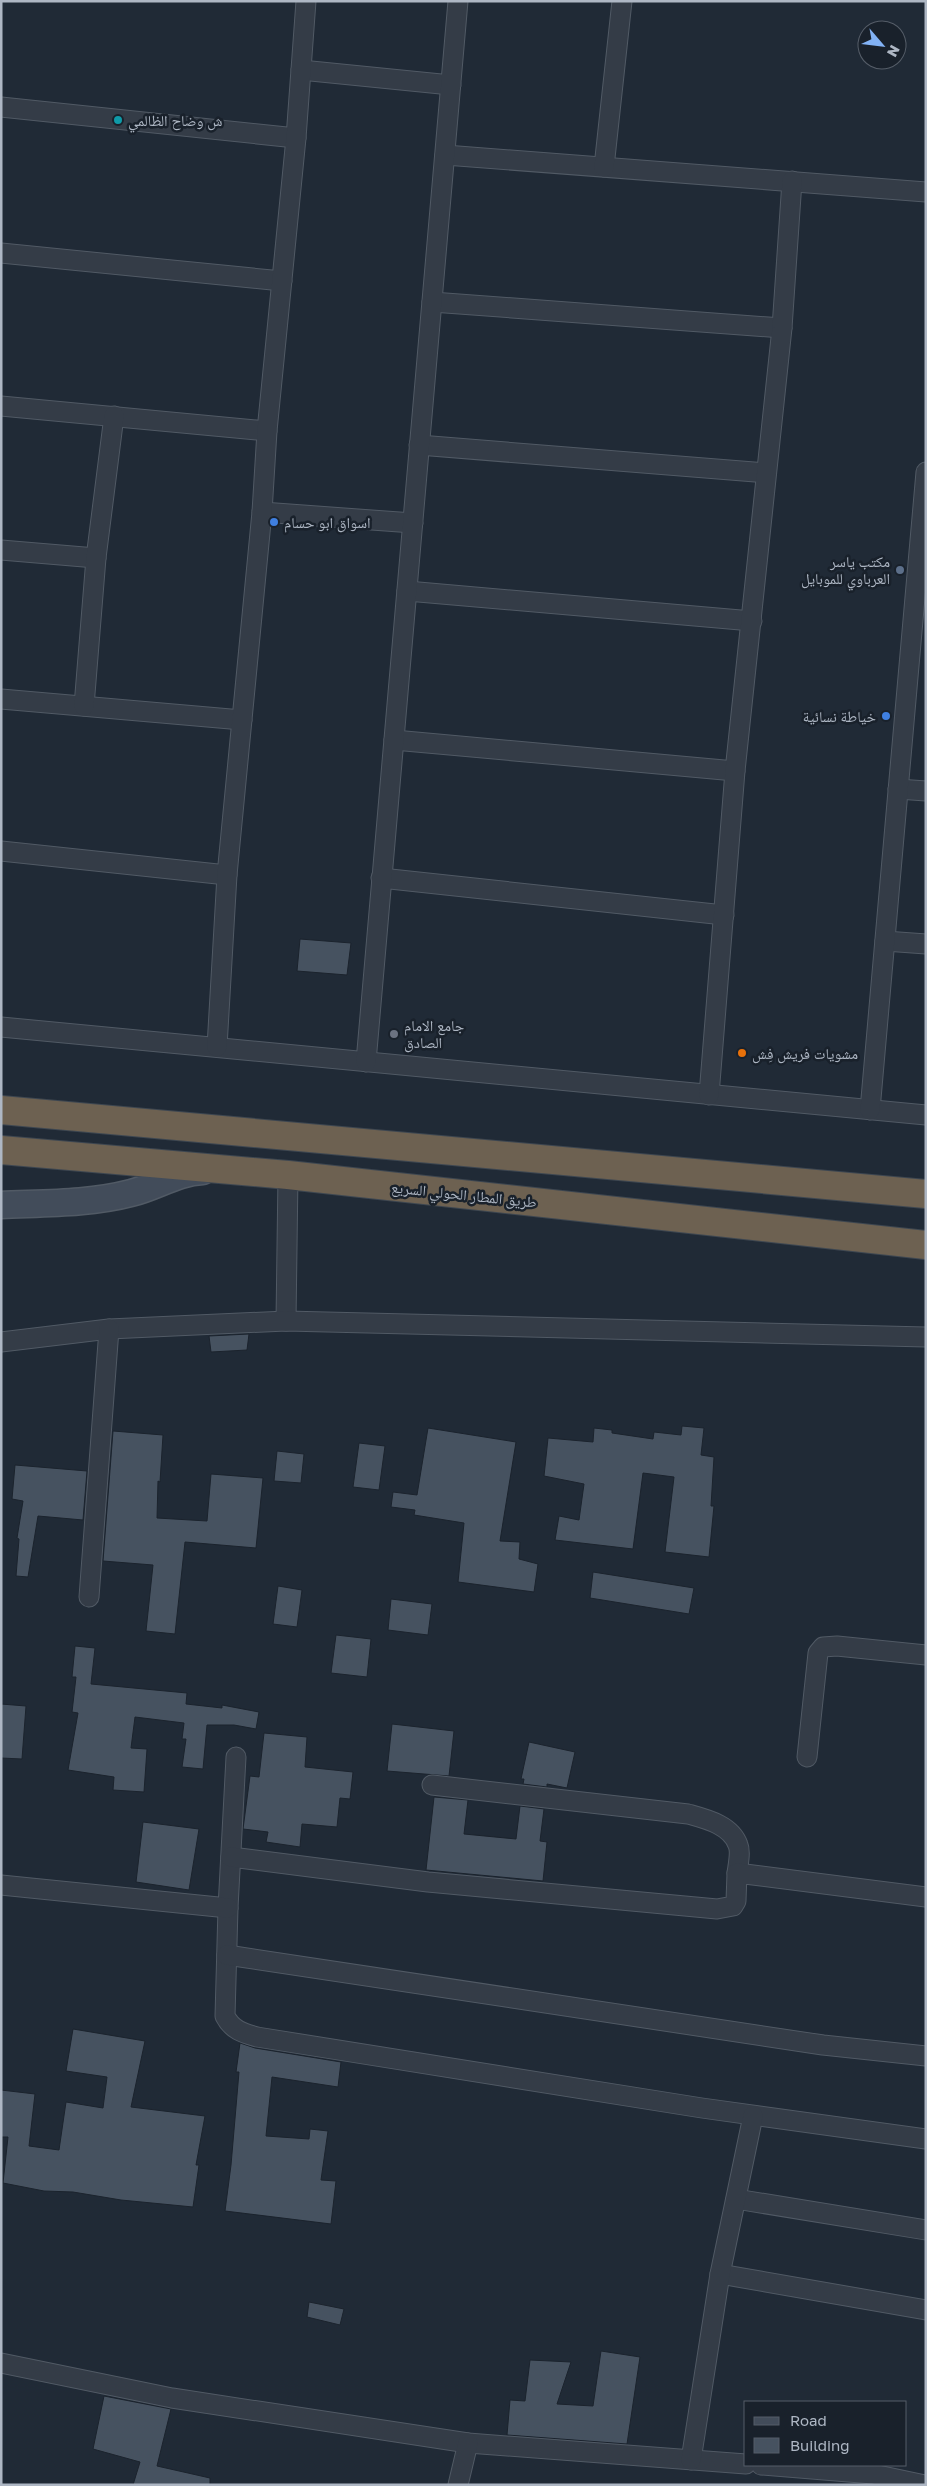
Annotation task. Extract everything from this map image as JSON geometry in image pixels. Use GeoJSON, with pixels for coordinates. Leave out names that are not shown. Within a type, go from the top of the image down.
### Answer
{"type":"FeatureCollection","features":[{"type":"Feature","properties":{"kind":"highway"},"geometry":{"type":"LineString","coordinates":[[1,1110],[926,1194]]}},
{"type":"Feature","properties":{"kind":"highway","name":"طريق المطار الحولي السريع"},"geometry":{"type":"LineString","coordinates":[[1,1150],[221,1171],[288,1175],[926,1245]]}},
{"type":"Feature","properties":{"kind":"street"},"geometry":{"type":"LineString","coordinates":[[217,1046],[227,875],[262,512],[267,431],[296,138],[306,1]]}},
{"type":"Feature","properties":{"kind":"street"},"geometry":{"type":"LineString","coordinates":[[366,1062],[458,1]]}},
{"type":"Feature","properties":{"kind":"street"},"geometry":{"type":"LineString","coordinates":[[604,167],[622,1]]}},
{"type":"Feature","properties":{"kind":"street"},"geometry":{"type":"LineString","coordinates":[[301,70],[451,85]]}},
{"type":"Feature","properties":{"kind":"street"},"geometry":{"type":"LineString","coordinates":[[1,107],[296,138]]}},
{"type":"Feature","properties":{"kind":"street"},"geometry":{"type":"LineString","coordinates":[[445,155],[926,192]]}},
{"type":"Feature","properties":{"kind":"street"},"geometry":{"type":"LineString","coordinates":[[709,1095],[735,771],[782,328],[792,181]]}},
{"type":"Feature","properties":{"kind":"street"},"geometry":{"type":"LineString","coordinates":[[1,253],[282,281]]}},
{"type":"Feature","properties":{"kind":"street"},"geometry":{"type":"LineString","coordinates":[[432,302],[782,328]]}},
{"type":"Feature","properties":{"kind":"street"},"geometry":{"type":"LineString","coordinates":[[1,406],[267,431]]}},
{"type":"Feature","properties":{"kind":"street"},"geometry":{"type":"LineString","coordinates":[[84,706],[96,558],[114,416]]}},
{"type":"Feature","properties":{"kind":"street"},"geometry":{"type":"LineString","coordinates":[[420,446],[766,474]]}},
{"type":"Feature","properties":{"kind":"street"},"geometry":{"type":"LineString","coordinates":[[870,1110],[898,789],[918,645],[926,472]]}},
{"type":"Feature","properties":{"kind":"street"},"geometry":{"type":"LineString","coordinates":[[262,512],[413,523]]}},
{"type":"Feature","properties":{"kind":"street"},"geometry":{"type":"LineString","coordinates":[[1,550],[96,558]]}},
{"type":"Feature","properties":{"kind":"street"},"geometry":{"type":"LineString","coordinates":[[407,591],[752,621]]}},
{"type":"Feature","properties":{"kind":"street"},"geometry":{"type":"LineString","coordinates":[[1,699],[242,720]]}},
{"type":"Feature","properties":{"kind":"street"},"geometry":{"type":"LineString","coordinates":[[394,740],[735,771]]}},
{"type":"Feature","properties":{"kind":"street"},"geometry":{"type":"LineString","coordinates":[[898,789],[926,791]]}},
{"type":"Feature","properties":{"kind":"street"},"geometry":{"type":"LineString","coordinates":[[1,851],[227,875]]}},
{"type":"Feature","properties":{"kind":"street"},"geometry":{"type":"LineString","coordinates":[[381,878],[724,915]]}},
{"type":"Feature","properties":{"kind":"street"},"geometry":{"type":"LineString","coordinates":[[885,941],[926,944]]}},
{"type":"Feature","properties":{"kind":"street"},"geometry":{"type":"LineString","coordinates":[[1,1026],[926,1115]]}},
{"type":"Feature","properties":{"kind":"street"},"geometry":{"type":"LineString","coordinates":[[1,1205],[70,1202],[117,1196],[147,1188],[179,1175],[221,1171]]}},
{"type":"Feature","properties":{"kind":"street"},"geometry":{"type":"LineString","coordinates":[[286,1321],[288,1175]]}},
{"type":"Feature","properties":{"kind":"street"},"geometry":{"type":"LineString","coordinates":[[1,1342],[108,1329],[286,1321],[926,1337]]}},
{"type":"Feature","properties":{"kind":"street"},"geometry":{"type":"LineString","coordinates":[[89,1598],[108,1329]]}},
{"type":"Feature","properties":{"kind":"street"},"geometry":{"type":"LineString","coordinates":[[807,1757],[818,1653],[822,1647],[838,1646],[926,1655]]}},
{"type":"Feature","properties":{"kind":"street"},"geometry":{"type":"LineString","coordinates":[[236,1757],[228,1908],[225,2016],[229,2025],[241,2032],[257,2037],[754,2116],[926,2137]]}},
{"type":"Feature","properties":{"kind":"street"},"geometry":{"type":"LineString","coordinates":[[231,1857],[428,1882],[717,1909],[733,1906],[736,1901],[739,1846],[733,1834],[707,1819],[688,1814],[432,1785]]}},
{"type":"Feature","properties":{"kind":"street"},"geometry":{"type":"LineString","coordinates":[[737,1873],[926,1897]]}},
{"type":"Feature","properties":{"kind":"street"},"geometry":{"type":"LineString","coordinates":[[1,1885],[228,1908]]}},
{"type":"Feature","properties":{"kind":"street"},"geometry":{"type":"LineString","coordinates":[[227,1955],[823,2045],[926,2056]]}},
{"type":"Feature","properties":{"kind":"street"},"geometry":{"type":"LineString","coordinates":[[691,2460],[720,2274],[754,2116]]}},
{"type":"Feature","properties":{"kind":"street"},"geometry":{"type":"LineString","coordinates":[[736,2199],[926,2230]]}},
{"type":"Feature","properties":{"kind":"street"},"geometry":{"type":"LineString","coordinates":[[720,2274],[926,2310]]}},
{"type":"Feature","properties":{"kind":"street"},"geometry":{"type":"LineString","coordinates":[[1,2363],[172,2398],[468,2443],[744,2464]]}},
{"type":"Feature","properties":{"kind":"street"},"geometry":{"type":"LineString","coordinates":[[458,2485],[468,2443]]}},
{"type":"Feature","properties":{"kind":"street"},"geometry":{"type":"LineString","coordinates":[[773,2466],[873,2474],[924,2485]]}},
{"type":"Feature","properties":{"kind":"building"},"geometry":{"type":"Polygon","coordinates":[[[300,939],[351,943],[347,975],[297,971],[300,939]]]}},
{"type":"Feature","properties":{"kind":"building"},"geometry":{"type":"Polygon","coordinates":[[[249,1334],[247,1350],[211,1352],[209,1336],[249,1334]]]}},
{"type":"Feature","properties":{"kind":"building"},"geometry":{"type":"Polygon","coordinates":[[[682,1426],[704,1428],[701,1455],[714,1457],[711,1506],[714,1506],[709,1557],[665,1552],[674,1477],[643,1473],[633,1549],[555,1540],[559,1516],[579,1520],[584,1484],[544,1476],[548,1438],[593,1442],[594,1428],[612,1430],[612,1433],[653,1439],[654,1432],[681,1435],[682,1426]]]}},
{"type":"Feature","properties":{"kind":"building"},"geometry":{"type":"Polygon","coordinates":[[[428,1428],[516,1442],[500,1541],[520,1542],[519,1559],[538,1564],[534,1592],[458,1582],[464,1523],[414,1515],[415,1510],[391,1507],[393,1492],[417,1495],[428,1428]]]}},
{"type":"Feature","properties":{"kind":"building"},"geometry":{"type":"Polygon","coordinates":[[[113,1431],[163,1435],[160,1482],[158,1481],[157,1518],[207,1521],[211,1474],[263,1478],[256,1548],[185,1542],[175,1634],[146,1631],[153,1565],[103,1561],[113,1431]]]}},
{"type":"Feature","properties":{"kind":"building"},"geometry":{"type":"Polygon","coordinates":[[[359,1443],[385,1446],[379,1490],[353,1487],[359,1443]]]}},
{"type":"Feature","properties":{"kind":"building"},"geometry":{"type":"Polygon","coordinates":[[[277,1451],[304,1454],[301,1483],[274,1481],[277,1451]]]}},
{"type":"Feature","properties":{"kind":"building"},"geometry":{"type":"Polygon","coordinates":[[[15,1465],[87,1471],[83,1520],[38,1516],[28,1577],[16,1576],[19,1539],[17,1538],[23,1501],[12,1499],[15,1465]]]}},
{"type":"Feature","properties":{"kind":"building"},"geometry":{"type":"Polygon","coordinates":[[[593,1572],[694,1588],[689,1614],[590,1598],[593,1572]]]}},
{"type":"Feature","properties":{"kind":"building"},"geometry":{"type":"Polygon","coordinates":[[[278,1586],[302,1590],[297,1627],[273,1624],[278,1586]]]}},
{"type":"Feature","properties":{"kind":"building"},"geometry":{"type":"Polygon","coordinates":[[[391,1599],[432,1604],[428,1635],[388,1630],[391,1599]]]}},
{"type":"Feature","properties":{"kind":"building"},"geometry":{"type":"Polygon","coordinates":[[[336,1635],[371,1639],[367,1677],[331,1673],[336,1635]]]}},
{"type":"Feature","properties":{"kind":"building"},"geometry":{"type":"Polygon","coordinates":[[[75,1646],[95,1648],[91,1684],[187,1693],[186,1704],[222,1708],[222,1705],[259,1712],[256,1729],[234,1725],[207,1725],[203,1769],[182,1767],[186,1739],[182,1739],[184,1723],[135,1717],[131,1748],[147,1749],[144,1792],[113,1790],[114,1777],[68,1770],[78,1713],[72,1712],[76,1677],[72,1677],[75,1646]]]}},
{"type":"Feature","properties":{"kind":"building"},"geometry":{"type":"Polygon","coordinates":[[[1,1704],[26,1706],[22,1759],[1,1758],[1,1704]]]}},
{"type":"Feature","properties":{"kind":"building"},"geometry":{"type":"Polygon","coordinates":[[[392,1724],[454,1731],[449,1776],[387,1771],[392,1724]]]}},
{"type":"Feature","properties":{"kind":"building"},"geometry":{"type":"Polygon","coordinates":[[[264,1733],[307,1737],[305,1767],[353,1772],[350,1799],[340,1798],[337,1827],[302,1824],[300,1847],[266,1842],[268,1832],[243,1829],[250,1776],[259,1777],[264,1733]]]}},
{"type":"Feature","properties":{"kind":"building"},"geometry":{"type":"Polygon","coordinates":[[[529,1742],[575,1752],[567,1788],[547,1784],[547,1787],[523,1784],[524,1779],[521,1779],[529,1742]]]}},
{"type":"Feature","properties":{"kind":"building"},"geometry":{"type":"Polygon","coordinates":[[[434,1797],[468,1800],[464,1834],[516,1839],[520,1806],[544,1809],[540,1841],[547,1842],[543,1881],[426,1870],[434,1797]]]}},
{"type":"Feature","properties":{"kind":"building"},"geometry":{"type":"Polygon","coordinates":[[[143,1822],[199,1829],[189,1890],[136,1882],[143,1822]]]}},
{"type":"Feature","properties":{"kind":"building"},"geometry":{"type":"Polygon","coordinates":[[[73,2029],[145,2041],[131,2107],[205,2116],[196,2165],[199,2165],[193,2207],[121,2200],[73,2192],[44,2191],[3,2183],[8,2137],[1,2137],[1,2090],[35,2094],[29,2146],[59,2150],[66,2102],[103,2108],[107,2077],[66,2071],[73,2029]]]}},
{"type":"Feature","properties":{"kind":"building"},"geometry":{"type":"Polygon","coordinates":[[[240,2043],[255,2048],[341,2062],[338,2087],[272,2077],[266,2136],[309,2139],[310,2129],[328,2131],[321,2180],[336,2181],[331,2224],[225,2211],[231,2165],[239,2072],[236,2072],[240,2043]]]}},
{"type":"Feature","properties":{"kind":"building"},"geometry":{"type":"Polygon","coordinates":[[[309,2302],[344,2309],[340,2325],[307,2317],[309,2302]]]}},
{"type":"Feature","properties":{"kind":"building"},"geometry":{"type":"Polygon","coordinates":[[[601,2351],[640,2357],[627,2444],[507,2435],[510,2400],[525,2401],[530,2360],[571,2362],[557,2404],[593,2406],[601,2351]]]}},
{"type":"Feature","properties":{"kind":"building"},"geometry":{"type":"Polygon","coordinates":[[[104,2396],[171,2409],[157,2466],[210,2478],[210,2485],[133,2485],[140,2462],[93,2449],[104,2396]]]}},
{"type":"Feature","properties":{"kind":"place","name":"ش وضاح الظالمي"},"geometry":{"type":"Point","coordinates":[118,120]}},
{"type":"Feature","properties":{"kind":"place","name":"اسواق ابو حسام"},"geometry":{"type":"Point","coordinates":[274,522]}},
{"type":"Feature","properties":{"kind":"place","name":"مكتب ياسر العرباوي للموبايل"},"geometry":{"type":"Point","coordinates":[900,570]}},
{"type":"Feature","properties":{"kind":"place","name":"خياطة نسائية"},"geometry":{"type":"Point","coordinates":[886,716]}},
{"type":"Feature","properties":{"kind":"place","name":"جامع الامام الصادق"},"geometry":{"type":"Point","coordinates":[394,1034]}},
{"type":"Feature","properties":{"kind":"place","name":"مشويات فريش فِش"},"geometry":{"type":"Point","coordinates":[742,1053]}}]}
